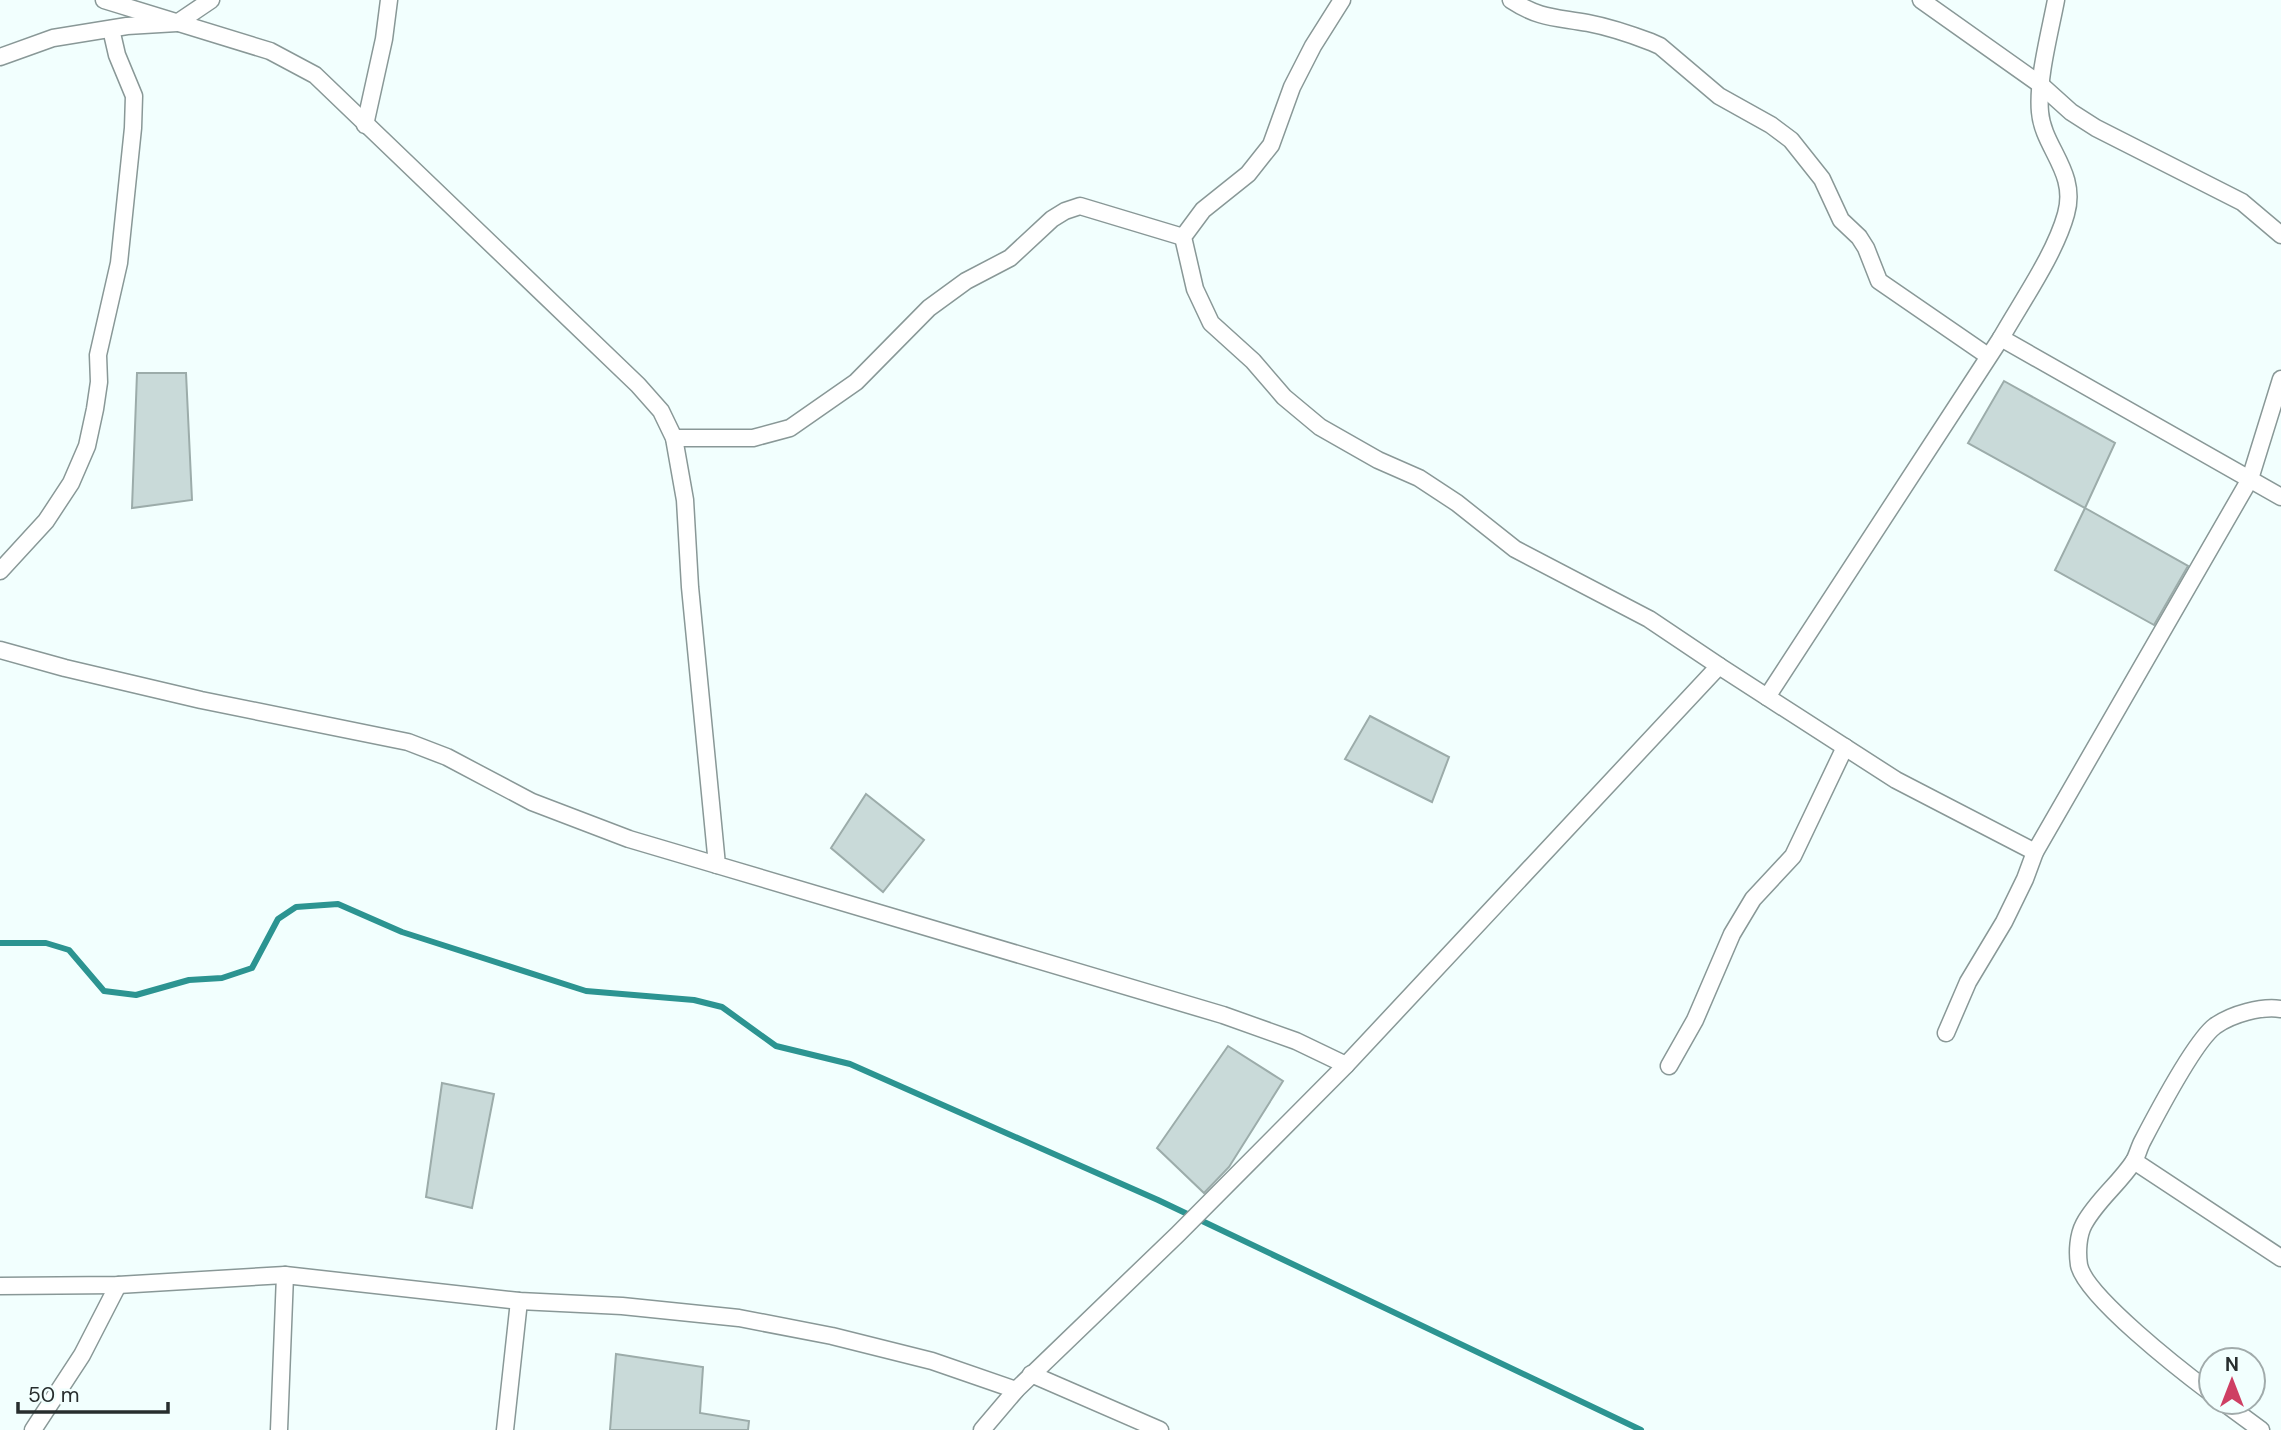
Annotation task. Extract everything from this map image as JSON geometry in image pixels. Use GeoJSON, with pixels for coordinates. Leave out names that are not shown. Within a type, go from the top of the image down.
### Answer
{"type":"FeatureCollection","features":[{"type":"Feature","properties":{"kind":"street"},"geometry":{"type":"LineString","coordinates":[[104,0],[270,51],[315,75],[638,385],[661,411],[674,438],[685,500],[717,865]]}},
{"type":"Feature","properties":{"kind":"street"},"geometry":{"type":"LineString","coordinates":[[0,57],[53,38],[177,23],[211,0]]}},
{"type":"Feature","properties":{"kind":"street"},"geometry":{"type":"LineString","coordinates":[[365,125],[384,39],[389,0]]}},
{"type":"Feature","properties":{"kind":"street"},"geometry":{"type":"LineString","coordinates":[[1342,0],[1313,46],[1292,87],[1270,145],[1248,174],[1203,210],[1183,237],[1195,289],[1211,323],[1254,361],[1284,397],[1320,427],[1378,460],[1419,478],[1457,503],[1515,549],[1649,619],[1896,780],[2035,852]]}},
{"type":"Feature","properties":{"kind":"street"},"geometry":{"type":"LineString","coordinates":[[1511,0],[1543,17],[1588,23],[1660,46],[1719,96],[1771,125],[1791,140],[1822,179],[1841,220],[1866,248],[1880,281],[1988,356]]}},
{"type":"Feature","properties":{"kind":"street"},"geometry":{"type":"LineString","coordinates":[[1921,0],[2041,85],[2071,112],[2096,128],[2242,202],[2281,235]]}},
{"type":"Feature","properties":{"kind":"street"},"geometry":{"type":"LineString","coordinates":[[1767,697],[2001,338],[2051,249],[2067,213],[2068,192],[2063,165],[2046,134],[2040,113],[2041,85],[2056,0]]}},
{"type":"Feature","properties":{"kind":"street"},"geometry":{"type":"LineString","coordinates":[[0,571],[46,521],[71,483],[87,446],[95,410],[99,382],[98,355],[118,263],[133,128],[134,96],[117,55],[111,29]]}},
{"type":"Feature","properties":{"kind":"street"},"geometry":{"type":"LineString","coordinates":[[674,438],[753,438],[790,428],[856,382],[929,308],[966,281],[1010,258],[1052,219],[1065,211],[1080,206],[1183,237]]}},
{"type":"Feature","properties":{"kind":"street"},"geometry":{"type":"LineString","coordinates":[[2001,338],[2281,497]]}},
{"type":"Feature","properties":{"kind":"street"},"geometry":{"type":"LineString","coordinates":[[1946,1033],[1968,982],[2004,922],[2035,852],[2250,479],[2281,379]]}},
{"type":"Feature","properties":{"kind":"street"},"geometry":{"type":"LineString","coordinates":[[0,650],[201,700],[408,742],[447,757],[532,802],[629,839],[1223,1015],[1296,1041],[1346,1065]]}},
{"type":"Feature","properties":{"kind":"street"},"geometry":{"type":"LineString","coordinates":[[982,1430],[1031,1374],[1178,1234],[1346,1065],[1718,666]]}},
{"type":"Feature","properties":{"kind":"street"},"geometry":{"type":"LineString","coordinates":[[1669,1066],[1695,1020],[1732,934],[1753,899],[1793,856],[1845,747]]}},
{"type":"Feature","properties":{"kind":"street"},"geometry":{"type":"LineString","coordinates":[[2197,1381],[2123,1319],[2086,1282],[2080,1268],[2078,1248],[2082,1226],[2099,1201],[2134,1161],[2199,1043],[2215,1026],[2239,1014],[2281,1009]]}},
{"type":"Feature","properties":{"kind":"street"},"geometry":{"type":"LineString","coordinates":[[2134,1161],[2281,1258]]}},
{"type":"Feature","properties":{"kind":"street"},"geometry":{"type":"LineString","coordinates":[[0,1286],[118,1285],[285,1275],[519,1301],[622,1306],[738,1318],[832,1336],[932,1361],[1016,1390]]}},
{"type":"Feature","properties":{"kind":"street"},"geometry":{"type":"LineString","coordinates":[[279,1430],[285,1275]]}},
{"type":"Feature","properties":{"kind":"street"},"geometry":{"type":"LineString","coordinates":[[33,1430],[82,1355],[118,1285]]}},
{"type":"Feature","properties":{"kind":"street"},"geometry":{"type":"LineString","coordinates":[[505,1430],[519,1301]]}},
{"type":"Feature","properties":{"kind":"street"},"geometry":{"type":"LineString","coordinates":[[1031,1374],[1160,1430]]}},
{"type":"Feature","properties":{"kind":"street"},"geometry":{"type":"LineString","coordinates":[[2242,1416],[2261,1430]]}},
{"type":"Feature","properties":{"kind":"building"},"geometry":{"type":"Polygon","coordinates":[[[137,373],[186,373],[192,500],[132,508],[137,373]]]}},
{"type":"Feature","properties":{"kind":"building"},"geometry":{"type":"Polygon","coordinates":[[[2004,381],[2115,443],[2085,508],[1968,443],[2004,381]]]}},
{"type":"Feature","properties":{"kind":"building"},"geometry":{"type":"Polygon","coordinates":[[[2085,508],[2188,566],[2154,625],[2055,570],[2085,508]]]}},
{"type":"Feature","properties":{"kind":"building"},"geometry":{"type":"Polygon","coordinates":[[[1370,716],[1449,757],[1432,802],[1345,759],[1370,716]]]}},
{"type":"Feature","properties":{"kind":"building"},"geometry":{"type":"Polygon","coordinates":[[[866,794],[924,840],[883,892],[831,848],[866,794]]]}},
{"type":"Feature","properties":{"kind":"building"},"geometry":{"type":"Polygon","coordinates":[[[1228,1046],[1283,1081],[1229,1167],[1204,1193],[1157,1148],[1228,1046]]]}},
{"type":"Feature","properties":{"kind":"building"},"geometry":{"type":"Polygon","coordinates":[[[442,1083],[494,1094],[472,1208],[426,1197],[442,1083]]]}},
{"type":"Feature","properties":{"kind":"building"},"geometry":{"type":"Polygon","coordinates":[[[616,1354],[703,1367],[700,1413],[749,1421],[748,1430],[610,1430],[616,1354]]]}},
{"type":"Feature","properties":{"kind":"waterway"},"geometry":{"type":"LineString","coordinates":[[0,943],[46,943],[69,950],[104,991],[136,995],[189,980],[222,978],[252,968],[278,919],[296,907],[338,904],[402,932],[586,991],[694,1000],[722,1007],[776,1046],[850,1064],[1158,1200],[1641,1430]]}}]}
